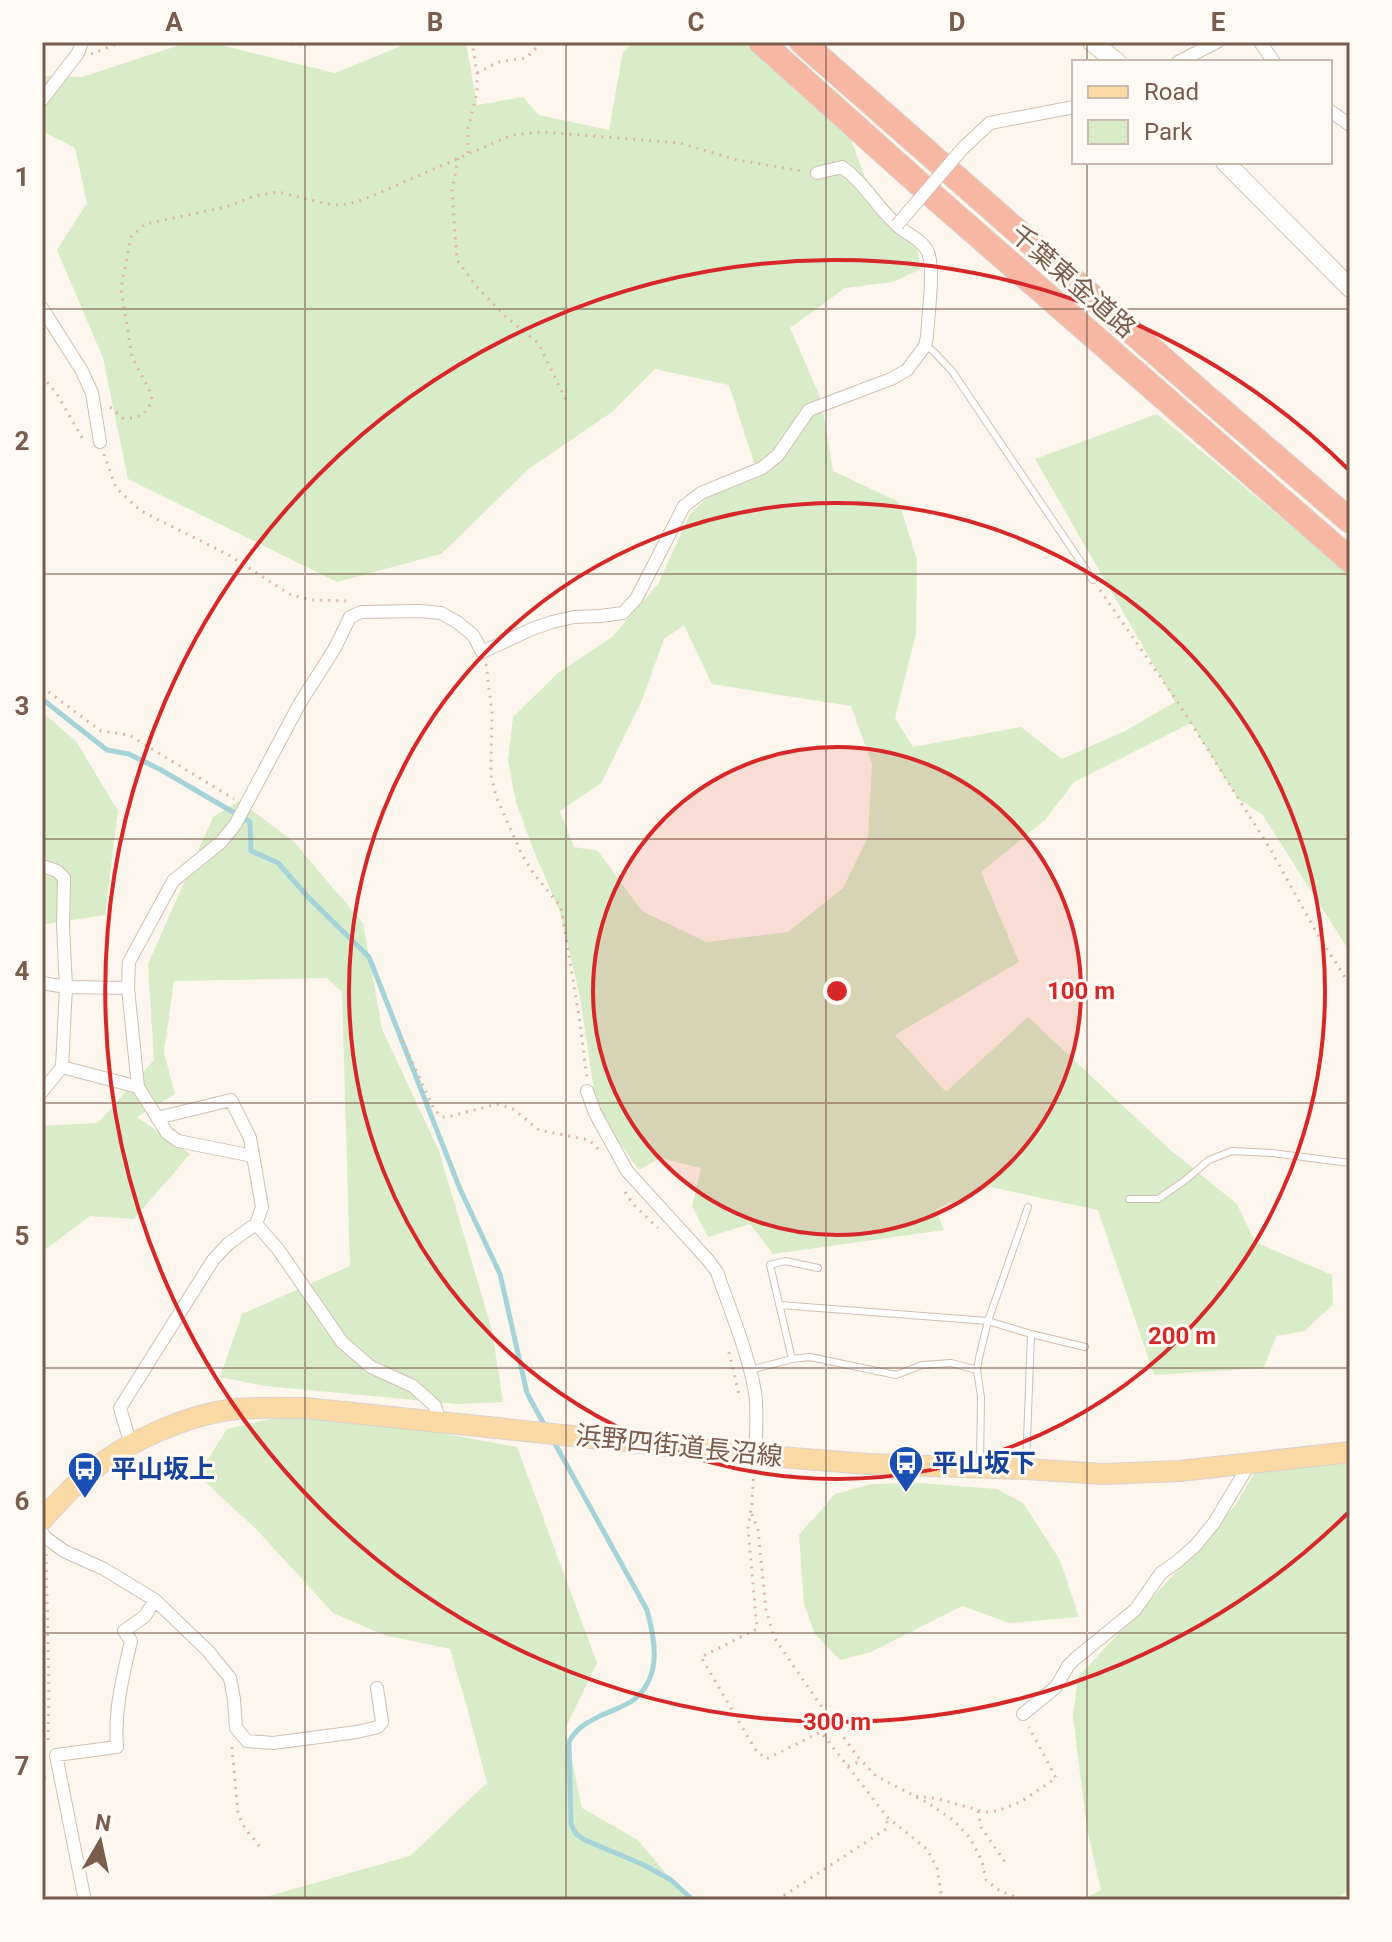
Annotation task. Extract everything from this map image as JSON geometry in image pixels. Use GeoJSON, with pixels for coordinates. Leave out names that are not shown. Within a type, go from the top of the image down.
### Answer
{"type":"FeatureCollection","features":[{"type":"Feature","properties":{"kind":"highway","name":"千葉東金道路"},"geometry":{"type":"LineString","coordinates":[[761,42],[1350,560]]}},
{"type":"Feature","properties":{"kind":"highway","name":"千葉東金道路"},"geometry":{"type":"LineString","coordinates":[[802,42],[1350,521]]}},
{"type":"Feature","properties":{"kind":"main road","name":"浜野四街道長沼線"},"geometry":{"type":"LineString","coordinates":[[43,1530],[89,1472],[113,1455],[181,1423],[236,1409],[305,1408],[867,1464],[1103,1474],[1180,1471],[1350,1452]]}},
{"type":"Feature","properties":{"kind":"street"},"geometry":{"type":"LineString","coordinates":[[42,100],[78,53],[82,42]]}},
{"type":"Feature","properties":{"kind":"street"},"geometry":{"type":"LineString","coordinates":[[1092,42],[1114,60]]}},
{"type":"Feature","properties":{"kind":"street"},"geometry":{"type":"LineString","coordinates":[[1182,60],[1217,42]]}},
{"type":"Feature","properties":{"kind":"street"},"geometry":{"type":"LineString","coordinates":[[1260,42],[1273,60]]}},
{"type":"Feature","properties":{"kind":"street"},"geometry":{"type":"LineString","coordinates":[[897,225],[964,147],[990,123],[1072,107]]}},
{"type":"Feature","properties":{"kind":"street"},"geometry":{"type":"LineString","coordinates":[[1332,112],[1350,125]]}},
{"type":"Feature","properties":{"kind":"street"},"geometry":{"type":"LineString","coordinates":[[1227,164],[1350,288]]}},
{"type":"Feature","properties":{"kind":"street"},"geometry":{"type":"LineString","coordinates":[[253,1156],[178,1141],[167,1133],[138,1087],[128,988],[129,962],[173,881],[221,842],[246,807],[300,703],[335,648],[350,617],[361,612],[441,613],[473,635],[482,652],[552,622],[623,613],[636,599],[684,506],[701,493],[762,468],[778,455],[809,410],[907,370],[925,346],[927,337],[931,265],[928,251],[897,225],[854,175],[842,167],[817,173]]}},
{"type":"Feature","properties":{"kind":"street"},"geometry":{"type":"LineString","coordinates":[[42,308],[82,371],[92,393],[93,443]]}},
{"type":"Feature","properties":{"kind":"street"},"geometry":{"type":"LineString","coordinates":[[42,866],[57,871],[64,878],[66,987],[62,1067],[42,1092]]}},
{"type":"Feature","properties":{"kind":"street"},"geometry":{"type":"LineString","coordinates":[[42,983],[66,987],[128,988]]}},
{"type":"Feature","properties":{"kind":"street"},"geometry":{"type":"LineString","coordinates":[[62,1067],[138,1087]]}},
{"type":"Feature","properties":{"kind":"street"},"geometry":{"type":"LineString","coordinates":[[587,1091],[600,1124],[627,1171],[717,1272],[755,1394],[755,1455]]}},
{"type":"Feature","properties":{"kind":"street"},"geometry":{"type":"LineString","coordinates":[[131,1445],[120,1408],[213,1260],[228,1244],[256,1224],[262,1207],[250,1138],[231,1100],[157,1118]]}},
{"type":"Feature","properties":{"kind":"street"},"geometry":{"type":"LineString","coordinates":[[256,1224],[278,1249],[342,1342],[371,1367],[413,1386],[435,1406],[440,1422]]}},
{"type":"Feature","properties":{"kind":"street"},"geometry":{"type":"LineString","coordinates":[[1023,1714],[1056,1687],[1076,1658],[1135,1610],[1161,1573],[1196,1545],[1214,1523],[1250,1463]]}},
{"type":"Feature","properties":{"kind":"street"},"geometry":{"type":"LineString","coordinates":[[43,1530],[64,1551],[104,1569],[155,1600],[208,1651],[230,1678],[236,1728],[247,1741],[273,1743],[378,1727],[382,1722],[377,1688]]}},
{"type":"Feature","properties":{"kind":"street"},"geometry":{"type":"LineString","coordinates":[[84,1896],[56,1755],[117,1747],[116,1707],[131,1641],[124,1631],[145,1616],[155,1600]]}},
{"type":"Feature","properties":{"kind":"lane"},"geometry":{"type":"LineString","coordinates":[[925,346],[952,371],[1093,580]]}},
{"type":"Feature","properties":{"kind":"lane"},"geometry":{"type":"LineString","coordinates":[[1129,1199],[1158,1199],[1209,1160],[1232,1151],[1350,1163]]}},
{"type":"Feature","properties":{"kind":"lane"},"geometry":{"type":"LineString","coordinates":[[979,1467],[981,1397],[977,1370],[988,1321],[1028,1207]]}},
{"type":"Feature","properties":{"kind":"lane"},"geometry":{"type":"LineString","coordinates":[[792,1359],[770,1265],[785,1261],[818,1268]]}},
{"type":"Feature","properties":{"kind":"lane"},"geometry":{"type":"LineString","coordinates":[[780,1305],[988,1321],[1085,1347]]}},
{"type":"Feature","properties":{"kind":"lane"},"geometry":{"type":"LineString","coordinates":[[1026,1469],[1031,1334]]}},
{"type":"Feature","properties":{"kind":"lane"},"geometry":{"type":"LineString","coordinates":[[750,1370],[810,1357],[896,1375],[922,1365],[951,1363],[977,1370]]}},
{"type":"Feature","properties":{"kind":"path"},"geometry":{"type":"LineString","coordinates":[[69,63],[121,42]]}},
{"type":"Feature","properties":{"kind":"path"},"geometry":{"type":"LineString","coordinates":[[284,42],[300,46]]}},
{"type":"Feature","properties":{"kind":"path"},"geometry":{"type":"LineString","coordinates":[[468,153],[468,128],[477,93],[472,42]]}},
{"type":"Feature","properties":{"kind":"path"},"geometry":{"type":"LineString","coordinates":[[477,73],[498,62],[526,58],[542,42]]}},
{"type":"Feature","properties":{"kind":"path"},"geometry":{"type":"LineString","coordinates":[[92,393],[123,418],[143,415],[152,399],[132,357],[121,289],[131,237],[145,224],[226,207],[255,196],[278,192],[332,205],[348,204],[512,135],[542,132],[680,143],[737,160],[817,173]]}},
{"type":"Feature","properties":{"kind":"path"},"geometry":{"type":"LineString","coordinates":[[458,158],[452,191],[457,260],[476,286],[538,343],[567,402]]}},
{"type":"Feature","properties":{"kind":"path"},"geometry":{"type":"LineString","coordinates":[[42,376],[93,443],[116,488],[141,511],[227,554],[291,595],[312,600],[352,602],[361,612]]}},
{"type":"Feature","properties":{"kind":"path"},"geometry":{"type":"LineString","coordinates":[[1093,580],[1212,756],[1350,985]]}},
{"type":"Feature","properties":{"kind":"path"},"geometry":{"type":"LineString","coordinates":[[482,652],[486,659],[492,712],[490,757],[496,796],[522,855],[561,907],[587,1066],[587,1091]]}},
{"type":"Feature","properties":{"kind":"path"},"geometry":{"type":"LineString","coordinates":[[42,687],[101,731],[129,735],[246,807]]}},
{"type":"Feature","properties":{"kind":"path"},"geometry":{"type":"LineString","coordinates":[[402,1040],[434,1109],[442,1117],[497,1104],[513,1109],[539,1130],[589,1140],[601,1153]]}},
{"type":"Feature","properties":{"kind":"path"},"geometry":{"type":"LineString","coordinates":[[625,1192],[666,1236]]}},
{"type":"Feature","properties":{"kind":"path"},"geometry":{"type":"LineString","coordinates":[[729,1353],[745,1421],[756,1429]]}},
{"type":"Feature","properties":{"kind":"path"},"geometry":{"type":"LineString","coordinates":[[755,1455],[748,1528],[757,1629],[701,1657],[755,1749],[766,1759],[821,1732],[888,1818],[927,1849],[937,1868],[942,1900]]}},
{"type":"Feature","properties":{"kind":"path"},"geometry":{"type":"LineString","coordinates":[[751,1511],[758,1530],[766,1610],[774,1637],[857,1756],[876,1776],[953,1820],[970,1838],[982,1861],[986,1880],[1015,1897]]}},
{"type":"Feature","properties":{"kind":"path"},"geometry":{"type":"LineString","coordinates":[[43,1530],[49,1691],[47,1746]]}},
{"type":"Feature","properties":{"kind":"path"},"geometry":{"type":"LineString","coordinates":[[913,1795],[978,1811],[998,1811],[1022,1801],[1056,1778],[1023,1714]]}},
{"type":"Feature","properties":{"kind":"path"},"geometry":{"type":"LineString","coordinates":[[236,1728],[231,1740],[238,1814],[246,1830],[262,1849]]}},
{"type":"Feature","properties":{"kind":"path"},"geometry":{"type":"LineString","coordinates":[[848,1766],[862,1761]]}},
{"type":"Feature","properties":{"kind":"path"},"geometry":{"type":"LineString","coordinates":[[42,1794],[45,1771]]}},
{"type":"Feature","properties":{"kind":"path"},"geometry":{"type":"LineString","coordinates":[[978,1811],[981,1827],[1007,1865]]}},
{"type":"Feature","properties":{"kind":"path"},"geometry":{"type":"LineString","coordinates":[[777,1900],[886,1829],[888,1818]]}},
{"type":"Feature","properties":{"kind":"green space"},"geometry":{"type":"Polygon","coordinates":[[[189,42],[208,42],[335,73],[401,46],[398,42],[466,42],[477,105],[523,97],[539,115],[609,130],[623,52],[634,42],[743,42],[851,140],[865,177],[915,238],[921,269],[893,282],[845,288],[790,328],[821,399],[833,471],[899,502],[917,560],[916,634],[895,718],[913,747],[1021,727],[1062,759],[1125,731],[1175,702],[1035,459],[1157,414],[1350,575],[1350,952],[1262,814],[1238,799],[1191,723],[1074,782],[1045,820],[981,872],[1019,962],[895,1035],[946,1092],[1028,1017],[1168,1148],[1237,1204],[1255,1242],[1332,1275],[1333,1305],[1304,1331],[1276,1336],[1264,1368],[1154,1375],[1098,1210],[990,1187],[936,1209],[944,1230],[773,1254],[750,1224],[708,1237],[692,1206],[701,1168],[660,1158],[639,1170],[597,1111],[580,997],[560,912],[516,802],[508,760],[513,717],[558,673],[612,637],[658,584],[690,514],[725,480],[755,466],[729,385],[655,369],[612,412],[530,468],[441,554],[337,582],[128,479],[103,358],[57,250],[87,203],[75,148],[42,131],[42,76],[82,77],[189,42]],[[684,625],[664,639],[642,700],[601,783],[560,811],[574,847],[598,851],[642,911],[706,942],[788,932],[843,888],[868,837],[872,764],[851,706],[712,684],[684,625]]]}},
{"type":"Feature","properties":{"kind":"green space"},"geometry":{"type":"Polygon","coordinates":[[[42,712],[76,741],[118,811],[105,915],[42,926],[42,712]]]}},
{"type":"Feature","properties":{"kind":"green space"},"geometry":{"type":"Polygon","coordinates":[[[239,801],[293,841],[363,923],[382,1029],[439,1151],[492,1330],[503,1402],[458,1404],[265,1386],[220,1377],[242,1314],[350,1266],[342,992],[327,978],[174,981],[164,1052],[175,1094],[137,1117],[190,1154],[134,1219],[90,1216],[42,1252],[42,1126],[98,1123],[154,1060],[148,964],[213,817],[239,801]]]}},
{"type":"Feature","properties":{"kind":"green space"},"geometry":{"type":"Polygon","coordinates":[[[291,1414],[354,1417],[517,1447],[597,1663],[565,1729],[582,1808],[638,1840],[688,1900],[255,1900],[410,1856],[487,1783],[450,1649],[384,1635],[333,1613],[257,1530],[198,1475],[227,1429],[291,1414]]]}},
{"type":"Feature","properties":{"kind":"green space"},"geometry":{"type":"Polygon","coordinates":[[[1350,1454],[1350,1890],[1339,1896],[1341,1900],[1082,1900],[1101,1890],[1087,1829],[1073,1716],[1078,1677],[1192,1555],[1236,1504],[1255,1472],[1350,1454]]]}},
{"type":"Feature","properties":{"kind":"green space"},"geometry":{"type":"Polygon","coordinates":[[[920,1483],[997,1489],[1023,1503],[1060,1560],[1079,1617],[1009,1623],[962,1606],[871,1652],[840,1660],[815,1634],[804,1604],[799,1535],[835,1494],[872,1484],[920,1483]]]}},
{"type":"Feature","properties":{"kind":"waterway"},"geometry":{"type":"LineString","coordinates":[[42,699],[107,750],[129,754],[161,770],[250,822],[251,851],[278,863],[369,957],[460,1189],[500,1274],[527,1393],[546,1428]]}},
{"type":"Feature","properties":{"kind":"waterway"},"geometry":{"type":"LineString","coordinates":[[553,1440],[647,1610],[654,1645],[653,1668],[644,1689],[628,1703],[583,1726],[569,1742],[571,1824],[576,1834],[585,1840],[644,1865],[671,1880],[693,1900]]}},
{"type":"Feature","properties":{"kind":"place","name":"平山坂下"},"geometry":{"type":"Point","coordinates":[906,1494]}},
{"type":"Feature","properties":{"kind":"place","name":"平山坂上"},"geometry":{"type":"Point","coordinates":[85,1500]}}]}
